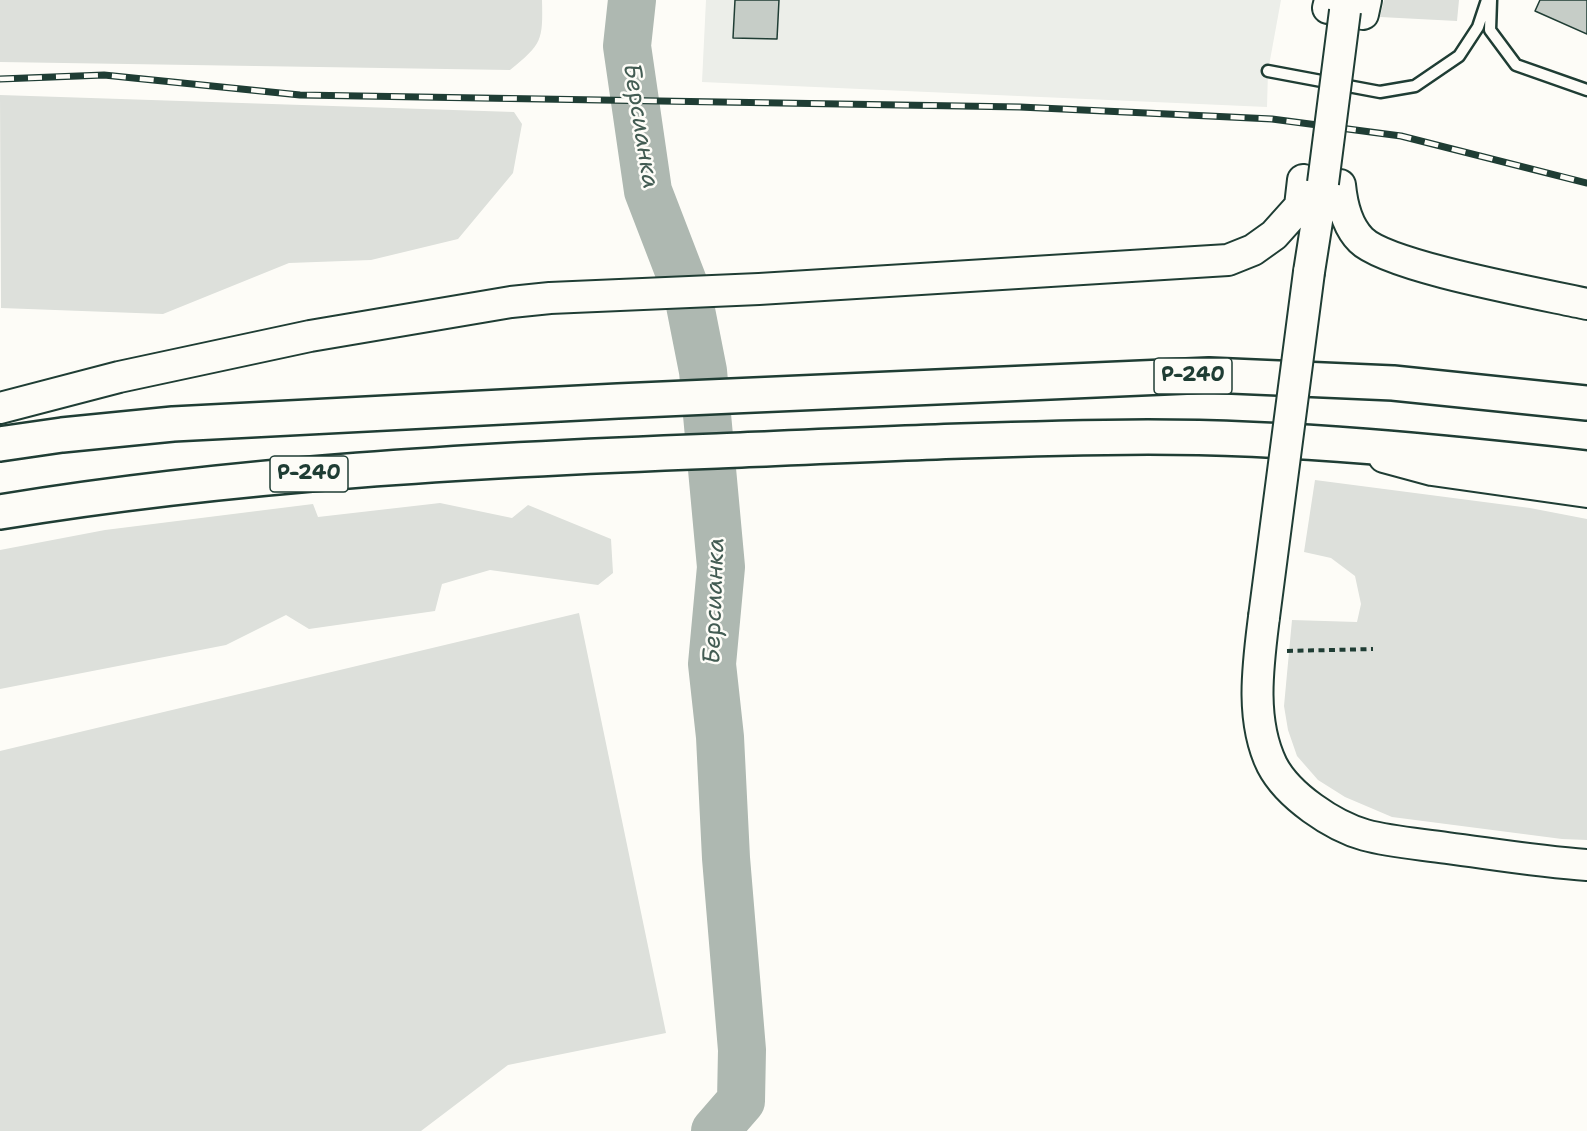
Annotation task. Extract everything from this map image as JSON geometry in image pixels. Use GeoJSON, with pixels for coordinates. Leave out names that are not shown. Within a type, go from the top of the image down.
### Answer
{"type":"FeatureCollection","features":[{"type":"Feature","properties":{"kind":"highway","name":"Р-240"},"geometry":{"type":"LineString","coordinates":[[0,444],[172,424],[618,401],[1209,375],[1264,375],[1468,389],[1587,403]]}},
{"type":"Feature","properties":{"kind":"highway","name":"Р-240"},"geometry":{"type":"LineString","coordinates":[[0,512],[84,498],[245,479],[426,464],[801,447],[1150,437],[1278,440],[1488,457],[1587,468]]}},
{"type":"Feature","properties":{"kind":"street"},"geometry":{"type":"LineString","coordinates":[[1347,6],[1309,272],[1264,617],[1258,688],[1263,737],[1273,766],[1293,793],[1322,815],[1364,835],[1543,861],[1587,865]]}},
{"type":"Feature","properties":{"kind":"street"},"geometry":{"type":"LineString","coordinates":[[0,408],[119,377],[310,336],[550,297],[759,289],[1227,260],[1253,250],[1274,235],[1322,183]]}},
{"type":"Feature","properties":{"kind":"street"},"geometry":{"type":"LineString","coordinates":[[1322,183],[1342,204],[1348,220],[1361,240],[1379,253],[1460,275],[1587,304]]}},
{"type":"Feature","properties":{"kind":"street"},"geometry":{"type":"LineString","coordinates":[[1347,447],[1432,470],[1587,492]]}},
{"type":"Feature","properties":{"kind":"lane"},"geometry":{"type":"LineString","coordinates":[[1268,71],[1380,92],[1415,86],[1459,56],[1478,27],[1489,0]]}},
{"type":"Feature","properties":{"kind":"lane"},"geometry":{"type":"LineString","coordinates":[[1489,0],[1490,30],[1516,65],[1587,90]]}},
{"type":"Feature","properties":{"kind":"path"},"geometry":{"type":"LineString","coordinates":[[1283,651],[1373,649]]}},
{"type":"Feature","properties":{"kind":"shaded area"},"geometry":{"type":"Polygon","coordinates":[[[0,0],[542,0],[542,25],[534,47],[510,70],[0,62],[0,0]]]}},
{"type":"Feature","properties":{"kind":"shaded area"},"geometry":{"type":"Polygon","coordinates":[[[706,0],[1281,0],[1268,71],[1267,107],[702,82],[706,0]]]}},
{"type":"Feature","properties":{"kind":"shaded area"},"geometry":{"type":"Polygon","coordinates":[[[1384,0],[1459,0],[1457,21],[1380,17],[1384,0]]]}},
{"type":"Feature","properties":{"kind":"shaded area"},"geometry":{"type":"Polygon","coordinates":[[[0,95],[514,112],[522,124],[513,173],[458,239],[371,260],[289,263],[163,314],[1,308],[0,95]]]}},
{"type":"Feature","properties":{"kind":"shaded area"},"geometry":{"type":"Polygon","coordinates":[[[1315,480],[1530,508],[1587,519],[1587,840],[1562,839],[1392,817],[1345,797],[1318,780],[1297,756],[1288,730],[1284,706],[1292,620],[1357,622],[1361,604],[1355,576],[1331,558],[1304,552],[1315,480]]]}},
{"type":"Feature","properties":{"kind":"shaded area"},"geometry":{"type":"Polygon","coordinates":[[[440,503],[512,518],[528,505],[611,539],[613,573],[598,585],[490,570],[442,584],[435,611],[309,629],[286,615],[226,645],[0,689],[0,550],[105,530],[313,504],[318,517],[440,503]]]}},
{"type":"Feature","properties":{"kind":"shaded area"},"geometry":{"type":"Polygon","coordinates":[[[579,613],[666,1033],[508,1065],[421,1131],[0,1131],[0,751],[579,613]]]}},
{"type":"Feature","properties":{"kind":"building"},"geometry":{"type":"Polygon","coordinates":[[[735,0],[779,0],[777,39],[733,38],[735,0]]]}},
{"type":"Feature","properties":{"kind":"building"},"geometry":{"type":"Polygon","coordinates":[[[1540,0],[1587,0],[1587,34],[1535,11],[1540,0]]]}},
{"type":"Feature","properties":{"kind":"waterway","name":"Берсианка"},"geometry":{"type":"LineString","coordinates":[[632,0],[627,46],[648,191],[688,295],[703,371],[721,567],[712,664],[720,737],[726,858],[742,1050],[741,1101],[715,1131]]}},
{"type":"Feature","properties":{"kind":"railway"},"geometry":{"type":"LineString","coordinates":[[0,79],[104,75],[300,95],[1020,107],[1272,119],[1401,136],[1587,183]]}}]}
